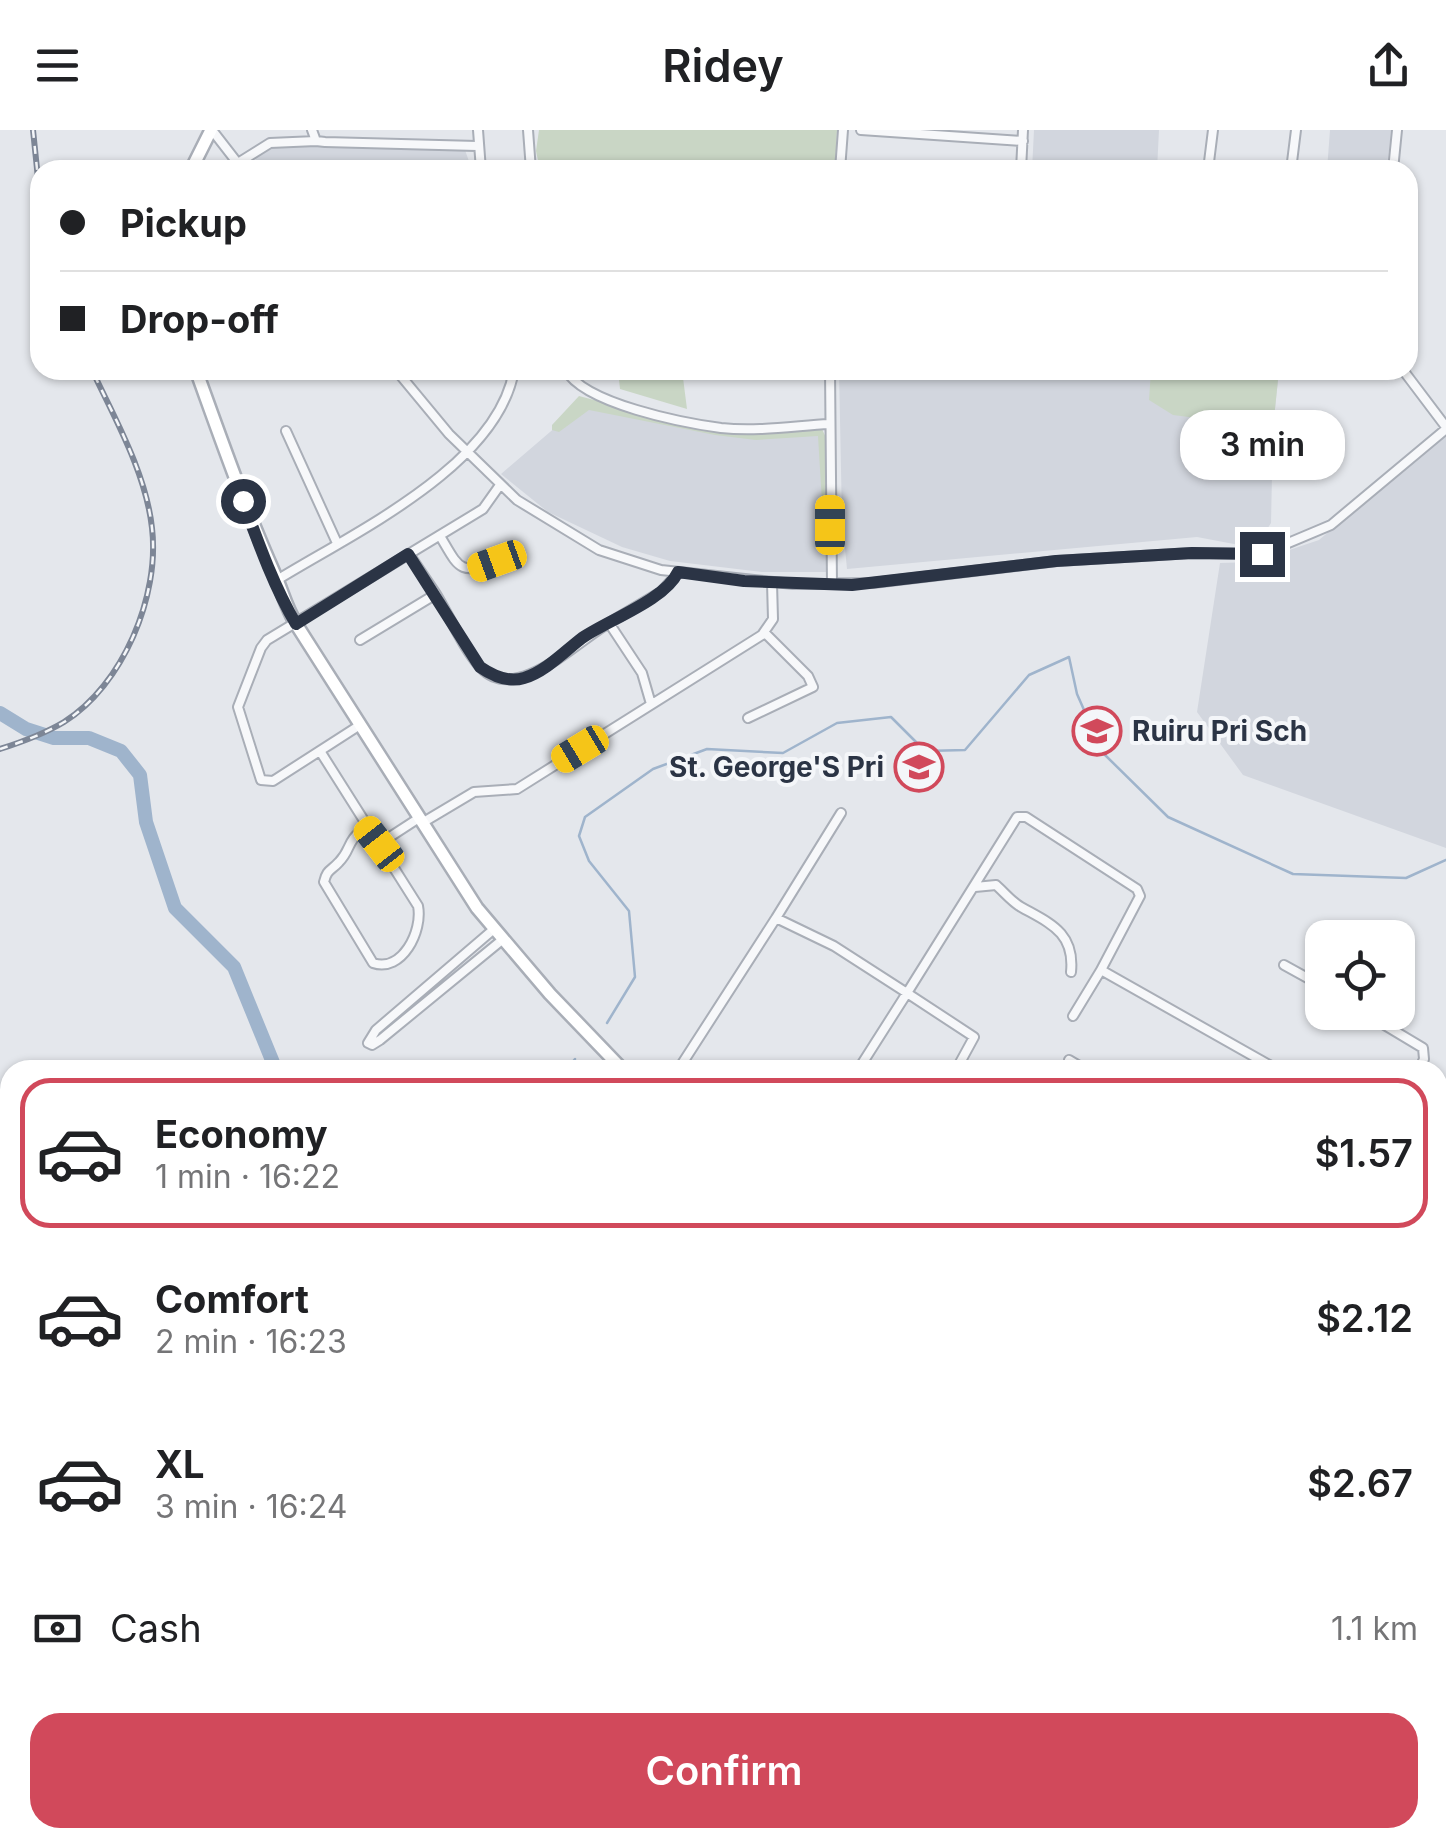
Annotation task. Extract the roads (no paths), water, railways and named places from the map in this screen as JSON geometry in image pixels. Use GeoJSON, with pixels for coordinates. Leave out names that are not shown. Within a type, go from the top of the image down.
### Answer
{"type":"FeatureCollection","features":[{"type":"Feature","properties":{"kind":"main road"},"geometry":{"type":"LineString","coordinates":[[196,160],[211,130]]}},
{"type":"Feature","properties":{"kind":"main road"},"geometry":{"type":"LineString","coordinates":[[200,380],[255,534],[277,580],[280,597],[296,624],[498,935],[614,1060]]}},
{"type":"Feature","properties":{"kind":"street"},"geometry":{"type":"LineString","coordinates":[[211,130],[235,160]]}},
{"type":"Feature","properties":{"kind":"street"},"geometry":{"type":"LineString","coordinates":[[312,130],[316,141]]}},
{"type":"Feature","properties":{"kind":"street"},"geometry":{"type":"LineString","coordinates":[[478,130],[479,160]]}},
{"type":"Feature","properties":{"kind":"street"},"geometry":{"type":"LineString","coordinates":[[528,130],[530,160]]}},
{"type":"Feature","properties":{"kind":"street"},"geometry":{"type":"LineString","coordinates":[[840,160],[842,130]]}},
{"type":"Feature","properties":{"kind":"street"},"geometry":{"type":"LineString","coordinates":[[860,130],[1022,141]]}},
{"type":"Feature","properties":{"kind":"street"},"geometry":{"type":"LineString","coordinates":[[1021,160],[1023,130]]}},
{"type":"Feature","properties":{"kind":"street"},"geometry":{"type":"LineString","coordinates":[[1209,160],[1213,130]]}},
{"type":"Feature","properties":{"kind":"street"},"geometry":{"type":"LineString","coordinates":[[1292,160],[1296,130]]}},
{"type":"Feature","properties":{"kind":"street"},"geometry":{"type":"LineString","coordinates":[[1394,160],[1397,130]]}},
{"type":"Feature","properties":{"kind":"street"},"geometry":{"type":"LineString","coordinates":[[248,160],[270,143],[477,146]]}},
{"type":"Feature","properties":{"kind":"street"},"geometry":{"type":"LineString","coordinates":[[404,380],[449,434],[500,484],[538,515],[599,550],[678,572],[832,584],[1056,561],[1192,553],[1262,554],[1332,525],[1446,428],[1410,380]]}},
{"type":"Feature","properties":{"kind":"street"},"geometry":{"type":"LineString","coordinates":[[277,580],[446,471],[504,404],[511,380]]}},
{"type":"Feature","properties":{"kind":"street"},"geometry":{"type":"LineString","coordinates":[[574,380],[583,390],[686,421],[756,429],[829,424]]}},
{"type":"Feature","properties":{"kind":"street"},"geometry":{"type":"LineString","coordinates":[[830,380],[832,584]]}},
{"type":"Feature","properties":{"kind":"street"},"geometry":{"type":"LineString","coordinates":[[286,431],[337,543]]}},
{"type":"Feature","properties":{"kind":"street"},"geometry":{"type":"LineString","coordinates":[[361,725],[272,781],[261,780],[238,706],[261,648],[490,503],[500,484]]}},
{"type":"Feature","properties":{"kind":"street"},"geometry":{"type":"LineString","coordinates":[[440,536],[458,566],[472,570],[497,561]]}},
{"type":"Feature","properties":{"kind":"street"},"geometry":{"type":"LineString","coordinates":[[408,554],[480,667],[504,679],[528,678],[608,622],[661,592],[678,572]]}},
{"type":"Feature","properties":{"kind":"street"},"geometry":{"type":"LineString","coordinates":[[379,844],[474,792],[517,789],[765,633],[772,619],[772,582]]}},
{"type":"Feature","properties":{"kind":"street"},"geometry":{"type":"LineString","coordinates":[[360,640],[436,594]]}},
{"type":"Feature","properties":{"kind":"street"},"geometry":{"type":"LineString","coordinates":[[608,622],[642,673],[652,704]]}},
{"type":"Feature","properties":{"kind":"street"},"geometry":{"type":"LineString","coordinates":[[748,718],[813,687],[808,676],[765,633]]}},
{"type":"Feature","properties":{"kind":"street"},"geometry":{"type":"LineString","coordinates":[[320,752],[414,897],[420,916],[409,947],[391,963],[378,966],[327,893],[324,882],[328,869],[342,859],[351,838],[366,828]]}},
{"type":"Feature","properties":{"kind":"street"},"geometry":{"type":"LineString","coordinates":[[684,1060],[842,813]]}},
{"type":"Feature","properties":{"kind":"street"},"geometry":{"type":"LineString","coordinates":[[864,1060],[1017,818],[1026,817],[1136,889],[1139,902],[1072,1016]]}},
{"type":"Feature","properties":{"kind":"street"},"geometry":{"type":"LineString","coordinates":[[975,887],[996,885],[1018,906],[1052,922],[1072,959],[1071,972]]}},
{"type":"Feature","properties":{"kind":"street"},"geometry":{"type":"LineString","coordinates":[[776,918],[849,955],[972,1033],[972,1043],[962,1060]]}},
{"type":"Feature","properties":{"kind":"street"},"geometry":{"type":"LineString","coordinates":[[498,935],[469,967],[380,1040],[372,1046],[368,1043],[376,1030],[462,958],[498,935]]}},
{"type":"Feature","properties":{"kind":"street"},"geometry":{"type":"LineString","coordinates":[[462,958],[469,967]]}},
{"type":"Feature","properties":{"kind":"street"},"geometry":{"type":"LineString","coordinates":[[1284,965],[1305,977]]}},
{"type":"Feature","properties":{"kind":"street"},"geometry":{"type":"LineString","coordinates":[[1101,970],[1260,1060]]}},
{"type":"Feature","properties":{"kind":"street"},"geometry":{"type":"LineString","coordinates":[[1393,1030],[1423,1048],[1424,1060]]}},
{"type":"Feature","properties":{"kind":"waterway"},"geometry":{"type":"LineString","coordinates":[[607,1023],[635,977],[629,911],[589,861],[579,836],[585,817],[653,769],[707,749],[783,753],[837,723],[891,717],[925,751],[965,750],[1029,675],[1069,657],[1077,694],[1103,753],[1168,817],[1293,874],[1406,878],[1446,860]]}},
{"type":"Feature","properties":{"kind":"waterway"},"geometry":{"type":"LineString","coordinates":[[0,713],[26,729],[54,738],[89,738],[121,751],[140,775],[146,822],[175,908],[234,967],[272,1060]]}},
{"type":"Feature","properties":{"kind":"railway"},"geometry":{"type":"LineString","coordinates":[[33,130],[36,160]]}},
{"type":"Feature","properties":{"kind":"railway"},"geometry":{"type":"LineString","coordinates":[[0,749],[49,730],[85,706],[120,662],[143,610],[153,554],[149,507],[128,447],[97,380]]}},
{"type":"Feature","properties":{"kind":"place","name":"Ruiru Pri Sch"},"geometry":{"type":"Point","coordinates":[1097,731]}},
{"type":"Feature","properties":{"kind":"place","name":"St. George'S Pri"},"geometry":{"type":"Point","coordinates":[919,767]}}]}
